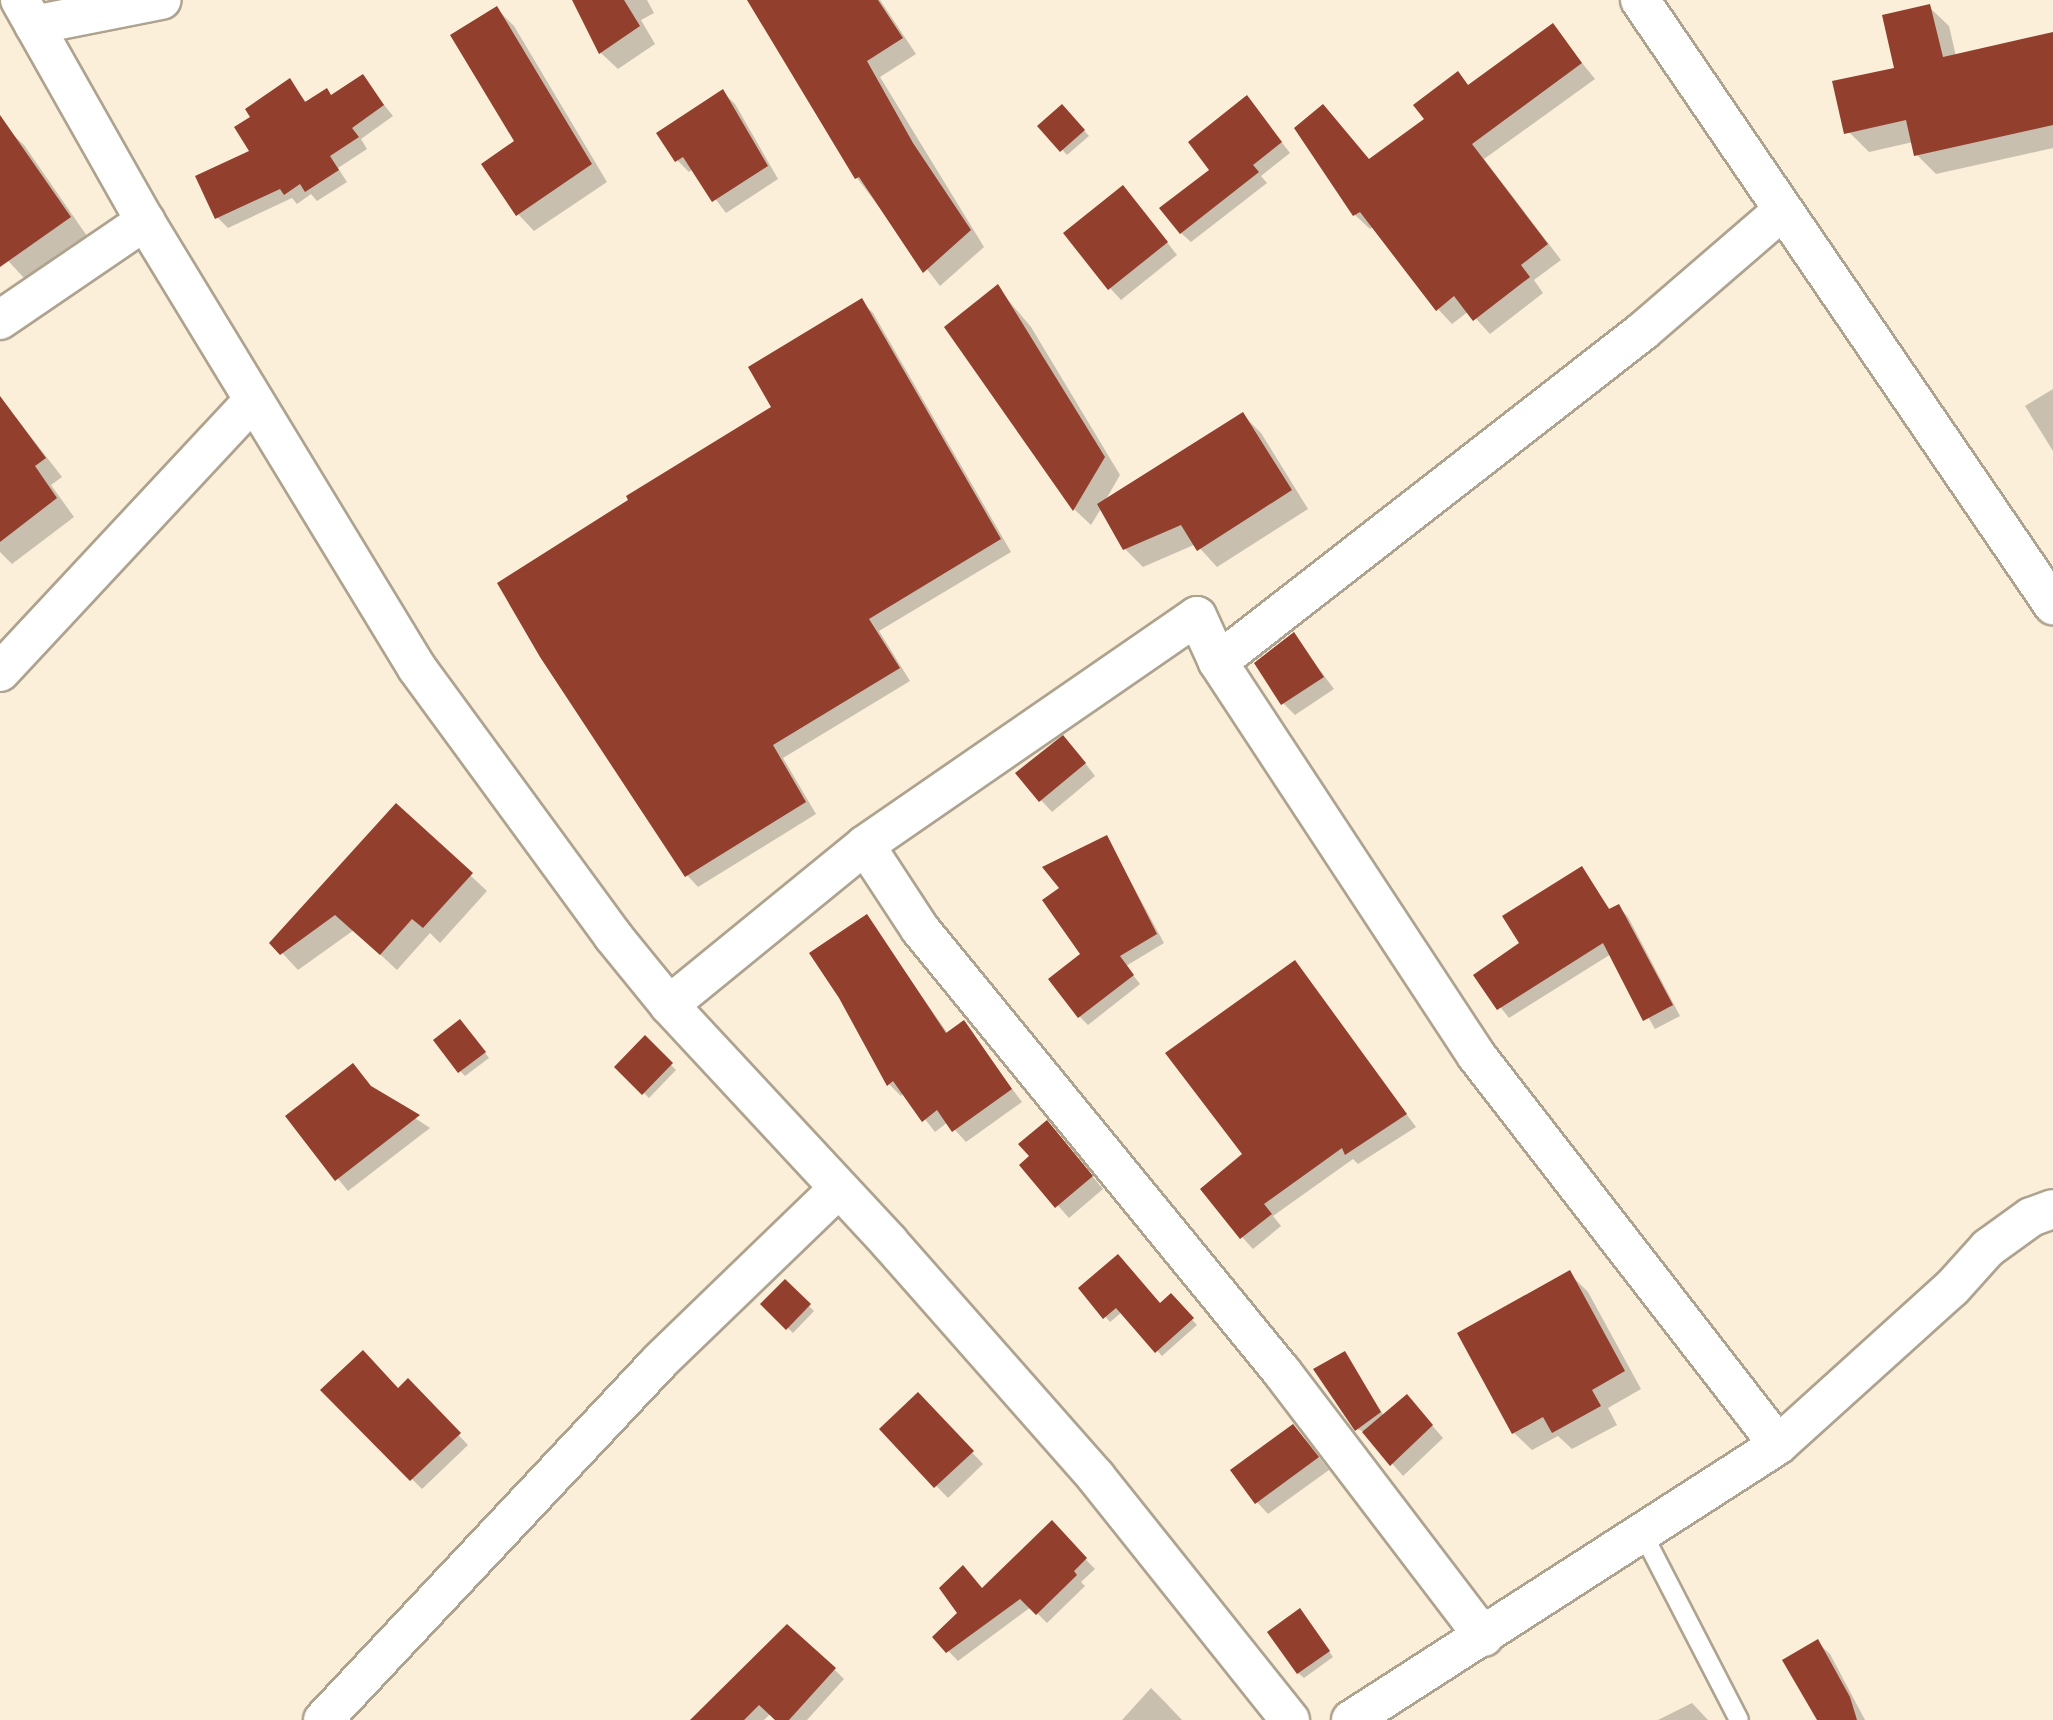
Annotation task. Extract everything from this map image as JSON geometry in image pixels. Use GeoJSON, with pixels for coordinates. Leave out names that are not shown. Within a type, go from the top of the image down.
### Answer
{"type":"FeatureCollection","features":[{"type":"Feature","properties":{"kind":"street"},"geometry":{"type":"LineString","coordinates":[[162,0],[27,12],[55,69],[144,222],[417,668],[668,1006],[1096,1477],[1290,1720]]}},
{"type":"Feature","properties":{"kind":"street"},"geometry":{"type":"LineString","coordinates":[[1640,0],[2053,606]]}},
{"type":"Feature","properties":{"kind":"street"},"geometry":{"type":"LineString","coordinates":[[1218,662],[1643,331],[1782,211]]}},
{"type":"Feature","properties":{"kind":"street"},"geometry":{"type":"LineString","coordinates":[[0,320],[144,222]]}},
{"type":"Feature","properties":{"kind":"street"},"geometry":{"type":"LineString","coordinates":[[0,672],[252,402]]}},
{"type":"Feature","properties":{"kind":"street"},"geometry":{"type":"LineString","coordinates":[[668,1006],[866,845],[1197,616],[1218,662],[1476,1054],[1778,1445]]}},
{"type":"Feature","properties":{"kind":"street"},"geometry":{"type":"LineString","coordinates":[[866,845],[920,928],[1282,1372],[1484,1637]]}},
{"type":"Feature","properties":{"kind":"street"},"geometry":{"type":"LineString","coordinates":[[323,1720],[660,1360],[838,1190]]}},
{"type":"Feature","properties":{"kind":"street"},"geometry":{"type":"LineString","coordinates":[[1353,1720],[1778,1445],[1940,1299],[1988,1248],[2030,1217],[2053,1208]]}},
{"type":"Feature","properties":{"kind":"lane"},"geometry":{"type":"LineString","coordinates":[[1643,1534],[1739,1720]]}},
{"type":"Feature","properties":{"kind":"building"},"geometry":{"type":"Polygon","coordinates":[[[572,0],[624,0],[640,26],[599,54],[572,0]]]}},
{"type":"Feature","properties":{"kind":"building"},"geometry":{"type":"Polygon","coordinates":[[[747,0],[878,0],[903,38],[867,61],[913,143],[971,230],[923,273],[859,177],[855,179],[747,0]]]}},
{"type":"Feature","properties":{"kind":"building"},"geometry":{"type":"Polygon","coordinates":[[[1930,4],[1943,57],[2053,32],[2053,125],[1914,156],[1906,120],[1844,134],[1832,81],[1894,68],[1882,15],[1930,4]]]}},
{"type":"Feature","properties":{"kind":"building"},"geometry":{"type":"Polygon","coordinates":[[[497,6],[592,164],[516,216],[481,164],[514,141],[450,35],[497,6]]]}},
{"type":"Feature","properties":{"kind":"building"},"geometry":{"type":"Polygon","coordinates":[[[1553,23],[1582,63],[1472,144],[1548,244],[1521,265],[1530,277],[1473,321],[1454,296],[1436,311],[1360,212],[1353,216],[1294,128],[1323,104],[1369,159],[1424,119],[1413,105],[1458,71],[1468,85],[1553,23]]]}},
{"type":"Feature","properties":{"kind":"building"},"geometry":{"type":"Polygon","coordinates":[[[363,74],[384,105],[352,128],[359,137],[330,156],[339,170],[305,192],[300,184],[284,195],[280,189],[215,219],[195,176],[249,151],[234,127],[250,117],[245,109],[290,78],[305,102],[327,88],[331,95],[363,74]]]}},
{"type":"Feature","properties":{"kind":"building"},"geometry":{"type":"Polygon","coordinates":[[[723,89],[768,166],[712,202],[683,157],[675,162],[656,133],[723,89]]]}},
{"type":"Feature","properties":{"kind":"building"},"geometry":{"type":"Polygon","coordinates":[[[1247,95],[1282,142],[1253,165],[1259,172],[1180,234],[1159,208],[1209,170],[1188,142],[1247,95]]]}},
{"type":"Feature","properties":{"kind":"building"},"geometry":{"type":"Polygon","coordinates":[[[1062,104],[1085,130],[1060,152],[1037,126],[1062,104]]]}},
{"type":"Feature","properties":{"kind":"building"},"geometry":{"type":"Polygon","coordinates":[[[0,115],[71,217],[0,267],[0,115]]]}},
{"type":"Feature","properties":{"kind":"building"},"geometry":{"type":"Polygon","coordinates":[[[1123,185],[1168,242],[1108,290],[1063,233],[1123,185]]]}},
{"type":"Feature","properties":{"kind":"building"},"geometry":{"type":"Polygon","coordinates":[[[998,284],[1105,457],[1073,511],[944,327],[998,284]]]}},
{"type":"Feature","properties":{"kind":"building"},"geometry":{"type":"Polygon","coordinates":[[[862,298],[1001,539],[869,619],[900,668],[773,745],[806,802],[685,877],[540,657],[497,583],[628,500],[626,496],[771,407],[748,367],[862,298]]]}},
{"type":"Feature","properties":{"kind":"building"},"geometry":{"type":"Polygon","coordinates":[[[0,396],[46,458],[35,466],[57,498],[0,542],[0,396]]]}},
{"type":"Feature","properties":{"kind":"building"},"geometry":{"type":"Polygon","coordinates":[[[1243,412],[1292,490],[1197,551],[1181,525],[1123,550],[1097,504],[1243,412]]]}},
{"type":"Feature","properties":{"kind":"building"},"geometry":{"type":"Polygon","coordinates":[[[1294,632],[1324,677],[1281,705],[1254,663],[1294,632]]]}},
{"type":"Feature","properties":{"kind":"building"},"geometry":{"type":"Polygon","coordinates":[[[1063,735],[1086,763],[1039,802],[1015,773],[1063,735]]]}},
{"type":"Feature","properties":{"kind":"building"},"geometry":{"type":"Polygon","coordinates":[[[396,803],[473,873],[423,928],[412,919],[380,955],[335,915],[280,955],[269,943],[396,803]]]}},
{"type":"Feature","properties":{"kind":"building"},"geometry":{"type":"Polygon","coordinates":[[[1107,835],[1157,934],[1120,956],[1134,975],[1078,1018],[1048,979],[1080,954],[1042,900],[1059,888],[1042,867],[1107,835]]]}},
{"type":"Feature","properties":{"kind":"building"},"geometry":{"type":"Polygon","coordinates":[[[1582,866],[1609,909],[1619,904],[1673,1005],[1643,1021],[1603,943],[1497,1010],[1473,975],[1519,943],[1502,916],[1582,866]]]}},
{"type":"Feature","properties":{"kind":"building"},"geometry":{"type":"Polygon","coordinates":[[[867,914],[946,1033],[964,1020],[1012,1089],[952,1132],[937,1110],[922,1122],[893,1081],[887,1086],[839,998],[809,953],[867,914]]]}},
{"type":"Feature","properties":{"kind":"building"},"geometry":{"type":"Polygon","coordinates":[[[1295,960],[1407,1114],[1345,1155],[1342,1148],[1264,1204],[1272,1214],[1240,1239],[1200,1189],[1242,1154],[1165,1053],[1295,960]]]}},
{"type":"Feature","properties":{"kind":"building"},"geometry":{"type":"Polygon","coordinates":[[[460,1019],[486,1052],[458,1073],[433,1040],[460,1019]]]}},
{"type":"Feature","properties":{"kind":"building"},"geometry":{"type":"Polygon","coordinates":[[[645,1035],[673,1063],[642,1095],[614,1067],[645,1035]]]}},
{"type":"Feature","properties":{"kind":"building"},"geometry":{"type":"Polygon","coordinates":[[[353,1063],[371,1086],[420,1115],[335,1181],[285,1116],[353,1063]]]}},
{"type":"Feature","properties":{"kind":"building"},"geometry":{"type":"Polygon","coordinates":[[[1047,1120],[1093,1176],[1055,1208],[1019,1165],[1029,1156],[1018,1144],[1047,1120]]]}},
{"type":"Feature","properties":{"kind":"building"},"geometry":{"type":"Polygon","coordinates":[[[1118,1254],[1160,1303],[1171,1293],[1194,1318],[1155,1353],[1116,1308],[1103,1319],[1078,1288],[1118,1254]]]}},
{"type":"Feature","properties":{"kind":"building"},"geometry":{"type":"Polygon","coordinates":[[[1570,1270],[1625,1371],[1592,1390],[1601,1406],[1552,1433],[1543,1417],[1512,1434],[1457,1333],[1570,1270]]]}},
{"type":"Feature","properties":{"kind":"building"},"geometry":{"type":"Polygon","coordinates":[[[785,1279],[811,1304],[786,1330],[760,1304],[785,1279]]]}},
{"type":"Feature","properties":{"kind":"building"},"geometry":{"type":"Polygon","coordinates":[[[363,1350],[398,1388],[408,1378],[461,1433],[410,1481],[320,1390],[363,1350]]]}},
{"type":"Feature","properties":{"kind":"building"},"geometry":{"type":"Polygon","coordinates":[[[1345,1351],[1381,1412],[1355,1431],[1313,1369],[1345,1351]]]}},
{"type":"Feature","properties":{"kind":"building"},"geometry":{"type":"Polygon","coordinates":[[[918,1392],[974,1451],[934,1488],[879,1429],[918,1392]]]}},
{"type":"Feature","properties":{"kind":"building"},"geometry":{"type":"Polygon","coordinates":[[[1407,1394],[1433,1425],[1390,1466],[1362,1432],[1407,1394]]]}},
{"type":"Feature","properties":{"kind":"building"},"geometry":{"type":"Polygon","coordinates":[[[1293,1424],[1319,1457],[1255,1504],[1230,1470],[1293,1424]]]}},
{"type":"Feature","properties":{"kind":"building"},"geometry":{"type":"Polygon","coordinates":[[[1052,1520],[1087,1558],[1074,1571],[1077,1575],[1036,1615],[1020,1599],[946,1653],[932,1637],[957,1613],[939,1588],[963,1565],[982,1588],[1052,1520]]]}},
{"type":"Feature","properties":{"kind":"building"},"geometry":{"type":"Polygon","coordinates":[[[1300,1608],[1330,1651],[1297,1674],[1267,1632],[1300,1608]]]}},
{"type":"Feature","properties":{"kind":"building"},"geometry":{"type":"Polygon","coordinates":[[[787,1624],[836,1668],[789,1720],[775,1720],[759,1705],[744,1720],[690,1720],[787,1624]]]}},
{"type":"Feature","properties":{"kind":"building"},"geometry":{"type":"Polygon","coordinates":[[[1818,1639],[1850,1697],[1857,1720],[1817,1720],[1782,1660],[1818,1639]]]}}]}
